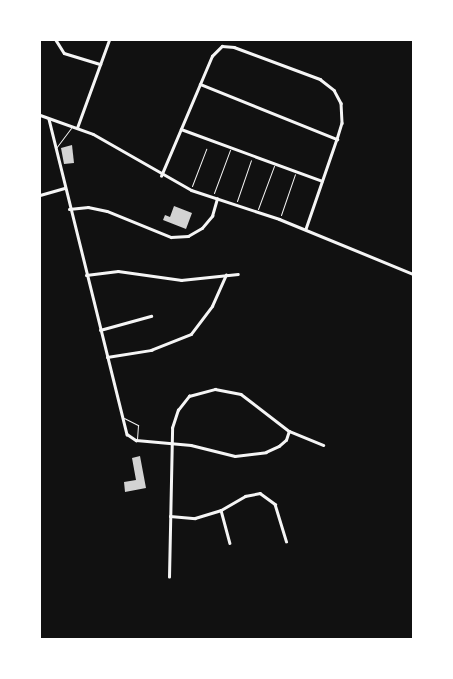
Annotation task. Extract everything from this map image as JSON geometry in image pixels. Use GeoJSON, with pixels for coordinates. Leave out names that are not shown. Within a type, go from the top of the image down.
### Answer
{"type":"FeatureCollection","features":[{"type":"Feature","properties":{"kind":"street"},"geometry":{"type":"LineString","coordinates":[[56,40],[64,52],[100,64]]}},
{"type":"Feature","properties":{"kind":"street"},"geometry":{"type":"LineString","coordinates":[[77,128],[109,40]]}},
{"type":"Feature","properties":{"kind":"street"},"geometry":{"type":"LineString","coordinates":[[161,176],[214,52],[228,45],[320,79],[334,90],[341,103],[342,123],[305,230]]}},
{"type":"Feature","properties":{"kind":"street"},"geometry":{"type":"LineString","coordinates":[[200,84],[338,139]]}},
{"type":"Feature","properties":{"kind":"street"},"geometry":{"type":"LineString","coordinates":[[40,115],[77,128],[108,142],[161,176],[191,190],[217,200],[258,211],[413,274]]}},
{"type":"Feature","properties":{"kind":"street"},"geometry":{"type":"LineString","coordinates":[[49,119],[69,209],[127,434],[136,440],[171,442],[234,456],[266,452],[279,446],[286,440],[289,431]]}},
{"type":"Feature","properties":{"kind":"street"},"geometry":{"type":"LineString","coordinates":[[181,129],[322,181]]}},
{"type":"Feature","properties":{"kind":"street"},"geometry":{"type":"LineString","coordinates":[[40,195],[64,188]]}},
{"type":"Feature","properties":{"kind":"street"},"geometry":{"type":"LineString","coordinates":[[69,209],[88,207],[107,211],[171,237],[188,236],[202,228],[212,216],[217,200]]}},
{"type":"Feature","properties":{"kind":"street"},"geometry":{"type":"LineString","coordinates":[[86,275],[118,271],[181,280],[238,274]]}},
{"type":"Feature","properties":{"kind":"street"},"geometry":{"type":"LineString","coordinates":[[107,357],[151,350],[192,334],[212,306],[226,275]]}},
{"type":"Feature","properties":{"kind":"street"},"geometry":{"type":"LineString","coordinates":[[100,330],[151,316]]}},
{"type":"Feature","properties":{"kind":"street"},"geometry":{"type":"LineString","coordinates":[[169,576],[171,442],[178,410],[189,396],[215,389],[241,394],[289,431],[324,445]]}},
{"type":"Feature","properties":{"kind":"street"},"geometry":{"type":"LineString","coordinates":[[170,516],[195,518],[222,510],[245,496],[255,493],[266,496],[277,511],[286,541]]}},
{"type":"Feature","properties":{"kind":"street"},"geometry":{"type":"LineString","coordinates":[[222,510],[230,543]]}},
{"type":"Feature","properties":{"kind":"lane"},"geometry":{"type":"LineString","coordinates":[[55,148],[67,136],[71,127]]}},
{"type":"Feature","properties":{"kind":"lane"},"geometry":{"type":"LineString","coordinates":[[122,418],[136,422],[139,428],[136,440]]}},
{"type":"Feature","properties":{"kind":"path"},"geometry":{"type":"LineString","coordinates":[[191,190],[206,149]]}},
{"type":"Feature","properties":{"kind":"path"},"geometry":{"type":"LineString","coordinates":[[212,198],[228,154]]}},
{"type":"Feature","properties":{"kind":"path"},"geometry":{"type":"LineString","coordinates":[[236,204],[251,161]]}},
{"type":"Feature","properties":{"kind":"path"},"geometry":{"type":"LineString","coordinates":[[258,211],[272,170]]}},
{"type":"Feature","properties":{"kind":"path"},"geometry":{"type":"LineString","coordinates":[[279,219],[293,179]]}},
{"type":"Feature","properties":{"kind":"building"},"geometry":{"type":"Polygon","coordinates":[[[72,145],[74,163],[64,164],[61,148],[72,145]]]}},
{"type":"Feature","properties":{"kind":"building"},"geometry":{"type":"Polygon","coordinates":[[[174,206],[192,213],[186,229],[163,220],[165,215],[170,217],[174,206]]]}},
{"type":"Feature","properties":{"kind":"building"},"geometry":{"type":"Polygon","coordinates":[[[140,456],[146,488],[125,492],[124,482],[136,480],[132,458],[140,456]]]}},
{"type":"Feature","properties":{"kind":"waterway"},"geometry":{"type":"LineString","coordinates":[[413,97],[413,114]]}}]}
